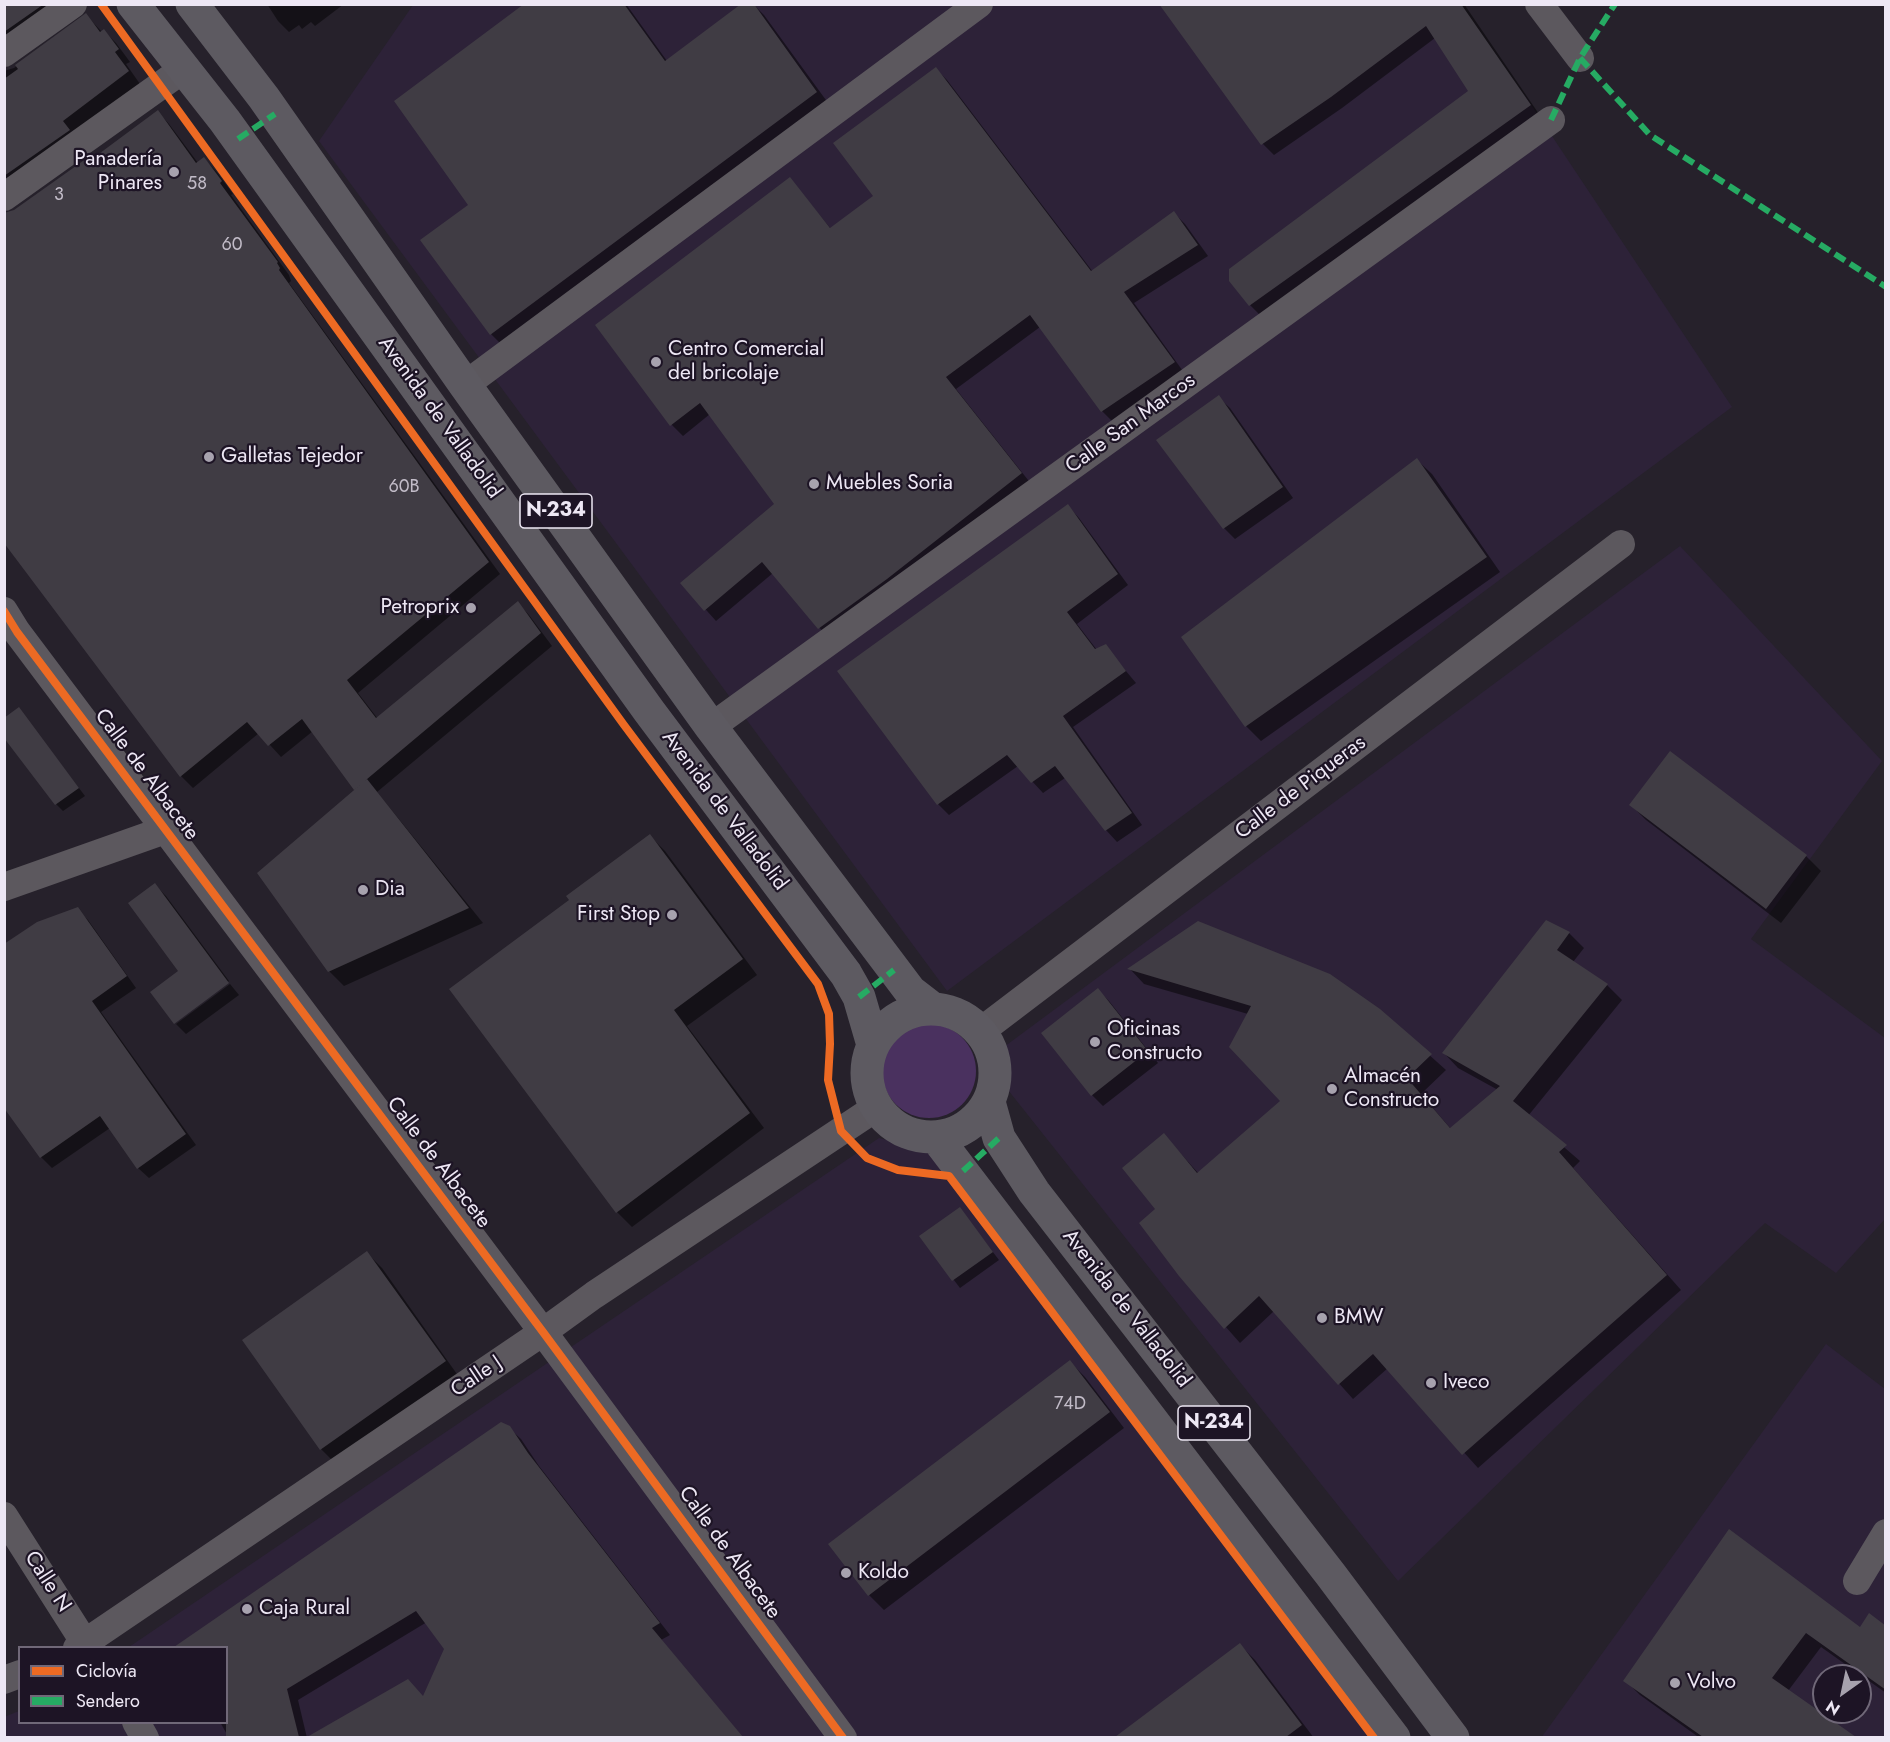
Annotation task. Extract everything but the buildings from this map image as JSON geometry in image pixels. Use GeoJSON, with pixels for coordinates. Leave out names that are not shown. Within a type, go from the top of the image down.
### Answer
{"type":"FeatureCollection","features":[{"type":"Feature","properties":{"kind":"main road","name":"Avenida de Valladolid"},"geometry":{"type":"LineString","coordinates":[[133,4],[225,121],[649,711],[846,974],[859,997],[873,1045]]}},
{"type":"Feature","properties":{"kind":"main road","name":"Avenida de Valladolid"},"geometry":{"type":"LineString","coordinates":[[192,4],[264,98],[465,385],[711,727],[910,991],[932,1008]]}},
{"type":"Feature","properties":{"kind":"main road","name":"Avenida de Valladolid"},"geometry":{"type":"LineString","coordinates":[[932,1008],[950,1011],[967,1018],[981,1031],[991,1047],[996,1065],[995,1084],[989,1102],[976,1120],[957,1132],[936,1137],[919,1136],[903,1130],[889,1120],[877,1107],[870,1092],[867,1077],[868,1060],[873,1045],[891,1022],[904,1014],[932,1008]]}},
{"type":"Feature","properties":{"kind":"main road","name":"Avenida de Valladolid"},"geometry":{"type":"LineString","coordinates":[[989,1102],[999,1138],[1034,1191],[1331,1575],[1453,1737]]}},
{"type":"Feature","properties":{"kind":"main road","name":"N-234"},"geometry":{"type":"LineString","coordinates":[[936,1137],[1394,1737]]}},
{"type":"Feature","properties":{"kind":"street"},"geometry":{"type":"LineString","coordinates":[[4,53],[73,4]]}},
{"type":"Feature","properties":{"kind":"street"},"geometry":{"type":"LineString","coordinates":[[465,385],[979,4]]}},
{"type":"Feature","properties":{"kind":"street"},"geometry":{"type":"LineString","coordinates":[[1539,4],[1580,58]]}},
{"type":"Feature","properties":{"kind":"street"},"geometry":{"type":"LineString","coordinates":[[4,197],[184,68]]}},
{"type":"Feature","properties":{"kind":"street","name":"Calle San Marcos"},"geometry":{"type":"LineString","coordinates":[[711,727],[1551,120]]}},
{"type":"Feature","properties":{"kind":"street","name":"Calle de Piqueras"},"geometry":{"type":"LineString","coordinates":[[981,1031],[1621,544]]}},
{"type":"Feature","properties":{"kind":"street","name":"Calle de Albacete"},"geometry":{"type":"LineString","coordinates":[[9,626],[543,1332],[843,1737]]}},
{"type":"Feature","properties":{"kind":"street"},"geometry":{"type":"LineString","coordinates":[[4,887],[165,830]]}},
{"type":"Feature","properties":{"kind":"street","name":"Calle J"},"geometry":{"type":"LineString","coordinates":[[84,1646],[594,1295],[877,1107]]}},
{"type":"Feature","properties":{"kind":"street","name":"Calle N"},"geometry":{"type":"LineString","coordinates":[[4,1516],[84,1646]]}},
{"type":"Feature","properties":{"kind":"street"},"geometry":{"type":"LineString","coordinates":[[1857,1581],[1886,1533]]}},
{"type":"Feature","properties":{"kind":"street"},"geometry":{"type":"LineString","coordinates":[[137,1724],[145,1737]]}},
{"type":"Feature","properties":{"kind":"shaded area"},"geometry":{"type":"Polygon","coordinates":[[[413,5],[1456,5],[1526,97],[1732,407],[947,991],[319,141],[413,5]]]}},
{"type":"Feature","properties":{"kind":"shaded area"},"geometry":{"type":"Polygon","coordinates":[[[1680,546],[1882,761],[1751,939],[1885,1038],[1885,1219],[1836,1273],[1765,1223],[1398,1581],[985,1061],[1680,546]]]}},
{"type":"Feature","properties":{"kind":"shaded area"},"geometry":{"type":"Polygon","coordinates":[[[929,1024],[947,1028],[962,1038],[972,1053],[976,1071],[972,1089],[962,1104],[947,1114],[929,1118],[911,1114],[896,1104],[886,1089],[882,1071],[886,1053],[896,1038],[911,1028],[929,1024]]]}},
{"type":"Feature","properties":{"kind":"shaded area"},"geometry":{"type":"Polygon","coordinates":[[[879,1138],[925,1148],[1376,1737],[5,1738],[4,1717],[18,1711],[18,1724],[228,1724],[228,1646],[130,1646],[879,1138]]]}},
{"type":"Feature","properties":{"kind":"shaded area"},"geometry":{"type":"Polygon","coordinates":[[[1826,1344],[1885,1389],[1885,1737],[1541,1738],[1826,1344]]]}},
{"type":"Feature","properties":{"kind":"marked path"},"geometry":{"type":"LineString","coordinates":[[1551,120],[1580,58],[1615,4]]}},
{"type":"Feature","properties":{"kind":"marked path"},"geometry":{"type":"LineString","coordinates":[[1580,58],[1650,135],[1886,287]]}},
{"type":"Feature","properties":{"kind":"marked path"},"geometry":{"type":"LineString","coordinates":[[238,139],[275,114]]}},
{"type":"Feature","properties":{"kind":"marked path"},"geometry":{"type":"LineString","coordinates":[[859,997],[894,970]]}},
{"type":"Feature","properties":{"kind":"marked path"},"geometry":{"type":"LineString","coordinates":[[963,1171],[999,1138]]}},
{"type":"Feature","properties":{"kind":"cycle path"},"geometry":{"type":"LineString","coordinates":[[101,4],[624,725],[818,984],[829,1014],[828,1080],[841,1131],[867,1158],[898,1170],[949,1176],[1374,1738]]}},
{"type":"Feature","properties":{"kind":"cycle path"},"geometry":{"type":"LineString","coordinates":[[4,611],[17,632],[543,1332],[843,1738]]}},
{"type":"Feature","properties":{"kind":"place","name":"Panadería Pinares"},"geometry":{"type":"Point","coordinates":[174,172]}},
{"type":"Feature","properties":{"kind":"place","name":"Centro Comercial del bricolaje"},"geometry":{"type":"Point","coordinates":[656,362]}},
{"type":"Feature","properties":{"kind":"place","name":"Galletas Tejedor"},"geometry":{"type":"Point","coordinates":[209,457]}},
{"type":"Feature","properties":{"kind":"place","name":"Muebles Soria"},"geometry":{"type":"Point","coordinates":[814,484]}},
{"type":"Feature","properties":{"kind":"place","name":"Petroprix"},"geometry":{"type":"Point","coordinates":[471,608]}},
{"type":"Feature","properties":{"kind":"place","name":"Dia"},"geometry":{"type":"Point","coordinates":[363,890]}},
{"type":"Feature","properties":{"kind":"place","name":"First Stop"},"geometry":{"type":"Point","coordinates":[672,915]}},
{"type":"Feature","properties":{"kind":"place","name":"Oficinas Constructo"},"geometry":{"type":"Point","coordinates":[1095,1042]}},
{"type":"Feature","properties":{"kind":"place","name":"Almacén Constructo"},"geometry":{"type":"Point","coordinates":[1332,1089]}},
{"type":"Feature","properties":{"kind":"place","name":"BMW"},"geometry":{"type":"Point","coordinates":[1322,1318]}},
{"type":"Feature","properties":{"kind":"place","name":"Iveco"},"geometry":{"type":"Point","coordinates":[1431,1383]}},
{"type":"Feature","properties":{"kind":"place","name":"Koldo"},"geometry":{"type":"Point","coordinates":[846,1573]}},
{"type":"Feature","properties":{"kind":"place","name":"Caja Rural"},"geometry":{"type":"Point","coordinates":[247,1609]}},
{"type":"Feature","properties":{"kind":"place","name":"Volvo"},"geometry":{"type":"Point","coordinates":[1675,1683]}}]}
